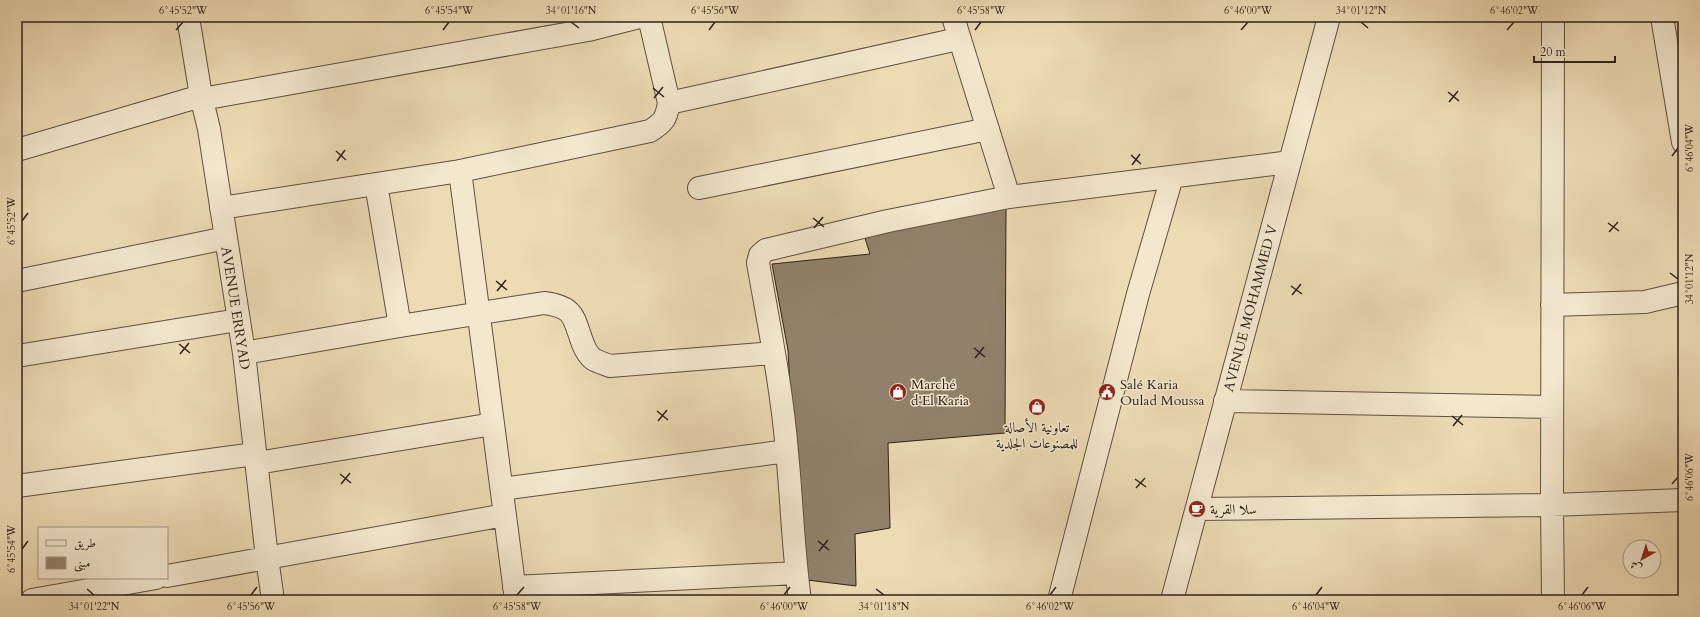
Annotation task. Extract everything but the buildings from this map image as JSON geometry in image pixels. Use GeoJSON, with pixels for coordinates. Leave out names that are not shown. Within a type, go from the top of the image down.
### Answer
{"type":"FeatureCollection","features":[{"type":"Feature","properties":{"kind":"street","name":"AVENUE ERRYAD"},"geometry":{"type":"LineString","coordinates":[[188,17],[201,98],[209,129],[244,353],[273,600]]}},
{"type":"Feature","properties":{"kind":"street"},"geometry":{"type":"LineString","coordinates":[[17,150],[201,98],[588,30],[639,17]]}},
{"type":"Feature","properties":{"kind":"street"},"geometry":{"type":"LineString","coordinates":[[221,208],[460,171],[650,131],[661,124],[667,116],[669,103],[649,17]]}},
{"type":"Feature","properties":{"kind":"street"},"geometry":{"type":"LineString","coordinates":[[953,17],[958,38],[988,129],[1008,197]]}},
{"type":"Feature","properties":{"kind":"street","name":"AVENUE MOHAMMED V"},"geometry":{"type":"LineString","coordinates":[[1172,600],[1330,17]]}},
{"type":"Feature","properties":{"kind":"street"},"geometry":{"type":"LineString","coordinates":[[1553,17],[1553,600]]}},
{"type":"Feature","properties":{"kind":"street"},"geometry":{"type":"LineString","coordinates":[[1662,17],[1676,53],[1683,142]]}},
{"type":"Feature","properties":{"kind":"street"},"geometry":{"type":"LineString","coordinates":[[669,103],[958,38]]}},
{"type":"Feature","properties":{"kind":"street"},"geometry":{"type":"LineString","coordinates":[[699,188],[988,129]]}},
{"type":"Feature","properties":{"kind":"street"},"geometry":{"type":"LineString","coordinates":[[800,600],[796,573],[787,451],[774,352],[758,263],[760,255],[766,250],[888,221],[1008,197],[1290,162]]}},
{"type":"Feature","properties":{"kind":"street"},"geometry":{"type":"LineString","coordinates":[[460,171],[515,594],[796,573]]}},
{"type":"Feature","properties":{"kind":"street"},"geometry":{"type":"LineString","coordinates":[[1059,600],[1138,294],[1172,177]]}},
{"type":"Feature","properties":{"kind":"street"},"geometry":{"type":"LineString","coordinates":[[376,184],[400,326]]}},
{"type":"Feature","properties":{"kind":"street"},"geometry":{"type":"LineString","coordinates":[[17,281],[226,238]]}},
{"type":"Feature","properties":{"kind":"street"},"geometry":{"type":"LineString","coordinates":[[1552,305],[1645,302],[1683,293]]}},
{"type":"Feature","properties":{"kind":"street"},"geometry":{"type":"LineString","coordinates":[[244,353],[544,303],[554,304],[564,308],[574,317],[585,350],[592,358],[610,366],[774,352]]}},
{"type":"Feature","properties":{"kind":"street"},"geometry":{"type":"LineString","coordinates":[[17,356],[238,320]]}},
{"type":"Feature","properties":{"kind":"street"},"geometry":{"type":"LineString","coordinates":[[1225,401],[1552,407]]}},
{"type":"Feature","properties":{"kind":"street"},"geometry":{"type":"LineString","coordinates":[[17,486],[256,458],[493,424]]}},
{"type":"Feature","properties":{"kind":"street"},"geometry":{"type":"LineString","coordinates":[[502,489],[787,451]]}},
{"type":"Feature","properties":{"kind":"street"},"geometry":{"type":"LineString","coordinates":[[1196,509],[1552,505],[1683,500]]}},
{"type":"Feature","properties":{"kind":"street"},"geometry":{"type":"LineString","coordinates":[[168,576],[505,515]]}},
{"type":"Feature","properties":{"kind":"street"},"geometry":{"type":"LineString","coordinates":[[32,600],[150,579]]}},
{"type":"Feature","properties":{"kind":"place","name":"Marché d'El Karia"},"geometry":{"type":"Point","coordinates":[898,392]}},
{"type":"Feature","properties":{"kind":"place","name":"Salé Karia Oulad Moussa"},"geometry":{"type":"Point","coordinates":[1107,392]}},
{"type":"Feature","properties":{"kind":"place","name":"تعاونية الأصالة للمصنوعات الجلدية"},"geometry":{"type":"Point","coordinates":[1037,407]}},
{"type":"Feature","properties":{"kind":"place","name":"سلا القرية"},"geometry":{"type":"Point","coordinates":[1197,509]}}]}
